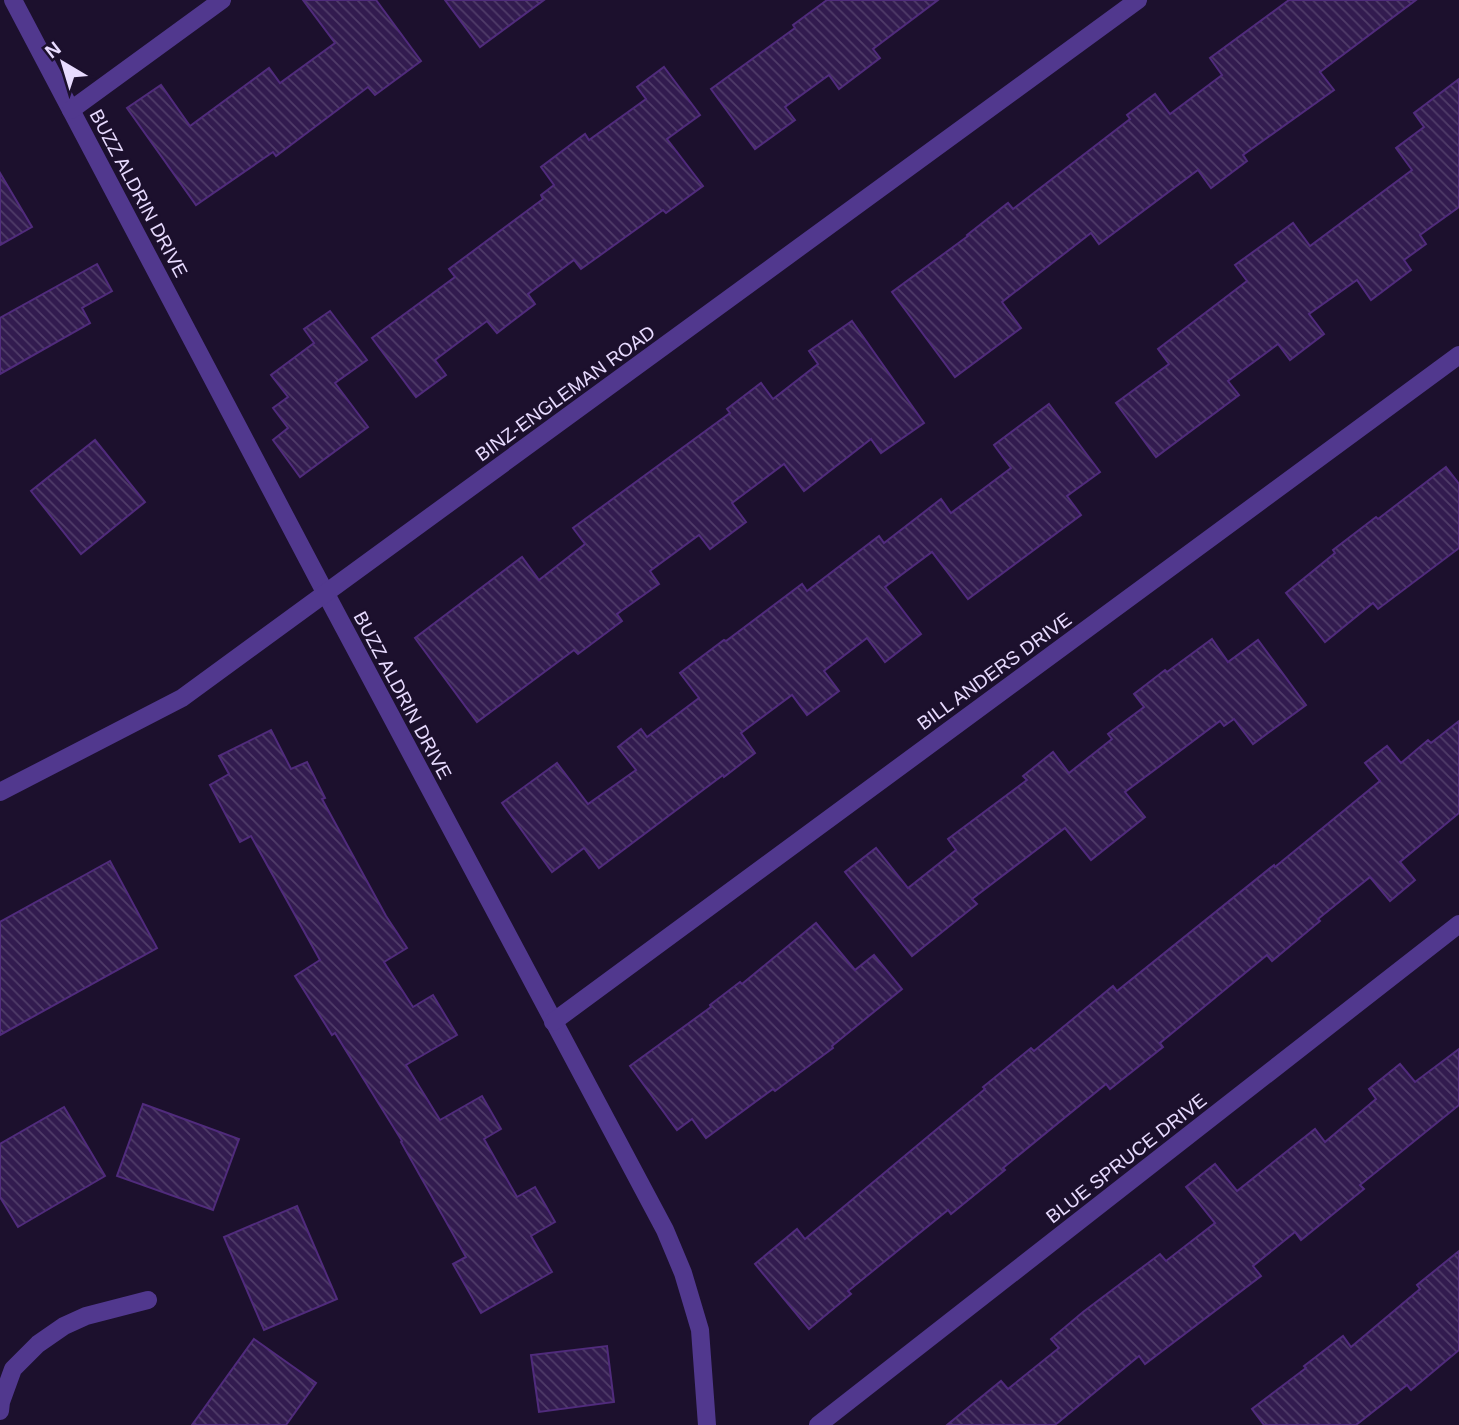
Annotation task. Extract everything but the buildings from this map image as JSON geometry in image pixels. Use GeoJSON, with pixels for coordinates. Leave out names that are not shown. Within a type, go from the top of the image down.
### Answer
{"type":"FeatureCollection","features":[{"type":"Feature","properties":{"kind":"street","name":"BUZZ ALDRIN DRIVE"},"geometry":{"type":"LineString","coordinates":[[13,0],[665,1230],[683,1273],[700,1330],[708,1425]]}},
{"type":"Feature","properties":{"kind":"street"},"geometry":{"type":"LineString","coordinates":[[71,110],[222,0]]}},
{"type":"Feature","properties":{"kind":"street","name":"BINZ-ENGLEMAN ROAD"},"geometry":{"type":"LineString","coordinates":[[0,792],[182,698],[1138,0]]}},
{"type":"Feature","properties":{"kind":"street","name":"BILL ANDERS DRIVE"},"geometry":{"type":"LineString","coordinates":[[553,1022],[1459,355]]}},
{"type":"Feature","properties":{"kind":"street","name":"BLUE SPRUCE DRIVE"},"geometry":{"type":"LineString","coordinates":[[818,1425],[1459,924]]}},
{"type":"Feature","properties":{"kind":"street"},"geometry":{"type":"LineString","coordinates":[[0,1411],[13,1370],[38,1344],[64,1326],[86,1316],[148,1300]]}}]}
